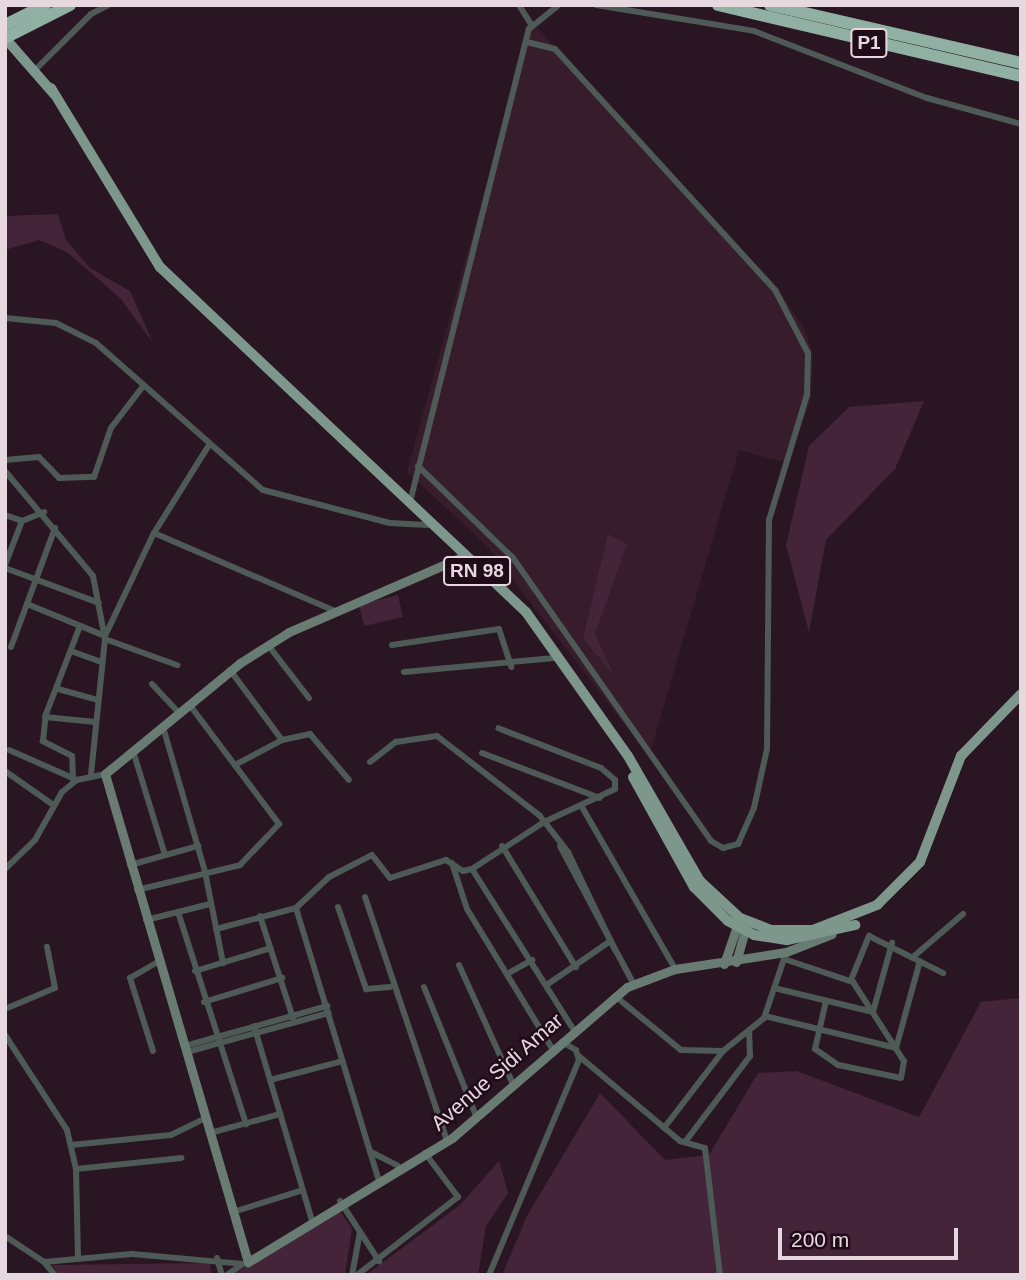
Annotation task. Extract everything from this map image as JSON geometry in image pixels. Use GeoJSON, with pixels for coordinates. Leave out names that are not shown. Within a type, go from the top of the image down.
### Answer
{"type":"FeatureCollection","features":[{"type":"Feature","properties":{"kind":"highway"},"geometry":{"type":"LineString","coordinates":[[5,25],[45,5]]}},
{"type":"Feature","properties":{"kind":"highway"},"geometry":{"type":"LineString","coordinates":[[5,38],[70,5]]}},
{"type":"Feature","properties":{"kind":"highway","name":"P1"},"geometry":{"type":"LineString","coordinates":[[718,5],[1021,76]]}},
{"type":"Feature","properties":{"kind":"highway","name":"P1"},"geometry":{"type":"LineString","coordinates":[[770,5],[1021,63]]}},
{"type":"Feature","properties":{"kind":"main road","name":"RN 98"},"geometry":{"type":"LineString","coordinates":[[5,38],[37,68],[160,267],[410,502],[537,626],[628,756],[700,881],[742,924],[787,932],[839,925],[877,905],[915,868]]}},
{"type":"Feature","properties":{"kind":"main road","name":"RN 98"},"geometry":{"type":"LineString","coordinates":[[51,89],[112,209],[156,272],[462,557],[554,658],[623,760],[694,887],[742,924],[787,940],[832,934],[873,914],[915,868],[961,757],[1021,694]]}},
{"type":"Feature","properties":{"kind":"street"},"geometry":{"type":"LineString","coordinates":[[37,68],[91,14],[109,5]]}},
{"type":"Feature","properties":{"kind":"street"},"geometry":{"type":"LineString","coordinates":[[519,5],[531,23]]}},
{"type":"Feature","properties":{"kind":"street"},"geometry":{"type":"LineString","coordinates":[[410,502],[531,23],[559,5]]}},
{"type":"Feature","properties":{"kind":"street"},"geometry":{"type":"LineString","coordinates":[[596,5],[754,31],[927,98],[1021,124]]}},
{"type":"Feature","properties":{"kind":"street"},"geometry":{"type":"LineString","coordinates":[[418,466],[513,558],[713,844],[737,844],[754,808],[767,749],[769,520],[807,395],[808,353],[775,290],[555,49],[526,42]]}},
{"type":"Feature","properties":{"kind":"street"},"geometry":{"type":"LineString","coordinates":[[5,318],[45,320],[77,331],[144,385],[209,445],[271,493],[390,523],[426,525]]}},
{"type":"Feature","properties":{"kind":"street"},"geometry":{"type":"LineString","coordinates":[[5,460],[39,457],[59,478],[93,477],[111,428],[144,385]]}},
{"type":"Feature","properties":{"kind":"street"},"geometry":{"type":"LineString","coordinates":[[105,637],[153,533],[209,445]]}},
{"type":"Feature","properties":{"kind":"street"},"geometry":{"type":"LineString","coordinates":[[5,471],[44,512],[91,571],[105,637],[96,722],[96,772],[130,865],[186,1049],[245,1263],[217,1258],[78,1258],[44,1262]]}},
{"type":"Feature","properties":{"kind":"street"},"geometry":{"type":"LineString","coordinates":[[5,515],[22,521],[44,512]]}},
{"type":"Feature","properties":{"kind":"street"},"geometry":{"type":"LineString","coordinates":[[22,521],[5,566],[99,603]]}},
{"type":"Feature","properties":{"kind":"street"},"geometry":{"type":"LineString","coordinates":[[11,647],[55,528]]}},
{"type":"Feature","properties":{"kind":"street"},"geometry":{"type":"LineString","coordinates":[[153,533],[333,610]]}},
{"type":"Feature","properties":{"kind":"street"},"geometry":{"type":"LineString","coordinates":[[449,562],[453,549]]}},
{"type":"Feature","properties":{"kind":"street"},"geometry":{"type":"LineString","coordinates":[[5,869],[36,840],[52,804],[75,779],[96,772],[133,751],[230,670],[268,645],[333,610],[462,557]]}},
{"type":"Feature","properties":{"kind":"street"},"geometry":{"type":"LineString","coordinates":[[27,604],[177,665]]}},
{"type":"Feature","properties":{"kind":"street"},"geometry":{"type":"LineString","coordinates":[[75,779],[72,756],[44,745],[45,717],[80,626]]}},
{"type":"Feature","properties":{"kind":"street"},"geometry":{"type":"LineString","coordinates":[[392,645],[499,629],[511,667]]}},
{"type":"Feature","properties":{"kind":"street"},"geometry":{"type":"LineString","coordinates":[[268,645],[309,698]]}},
{"type":"Feature","properties":{"kind":"street"},"geometry":{"type":"LineString","coordinates":[[71,651],[102,662]]}},
{"type":"Feature","properties":{"kind":"street"},"geometry":{"type":"LineString","coordinates":[[404,672],[511,667],[554,658]]}},
{"type":"Feature","properties":{"kind":"street"},"geometry":{"type":"LineString","coordinates":[[230,670],[282,740]]}},
{"type":"Feature","properties":{"kind":"street"},"geometry":{"type":"LineString","coordinates":[[152,684],[179,713]]}},
{"type":"Feature","properties":{"kind":"street"},"geometry":{"type":"LineString","coordinates":[[58,689],[98,700]]}},
{"type":"Feature","properties":{"kind":"street"},"geometry":{"type":"LineString","coordinates":[[137,890],[244,863],[279,824],[188,704]]}},
{"type":"Feature","properties":{"kind":"street"},"geometry":{"type":"LineString","coordinates":[[45,717],[96,722]]}},
{"type":"Feature","properties":{"kind":"street"},"geometry":{"type":"LineString","coordinates":[[163,727],[205,872],[223,963]]}},
{"type":"Feature","properties":{"kind":"street"},"geometry":{"type":"LineString","coordinates":[[472,869],[502,846],[544,822],[600,798],[616,785],[601,768],[498,728]]}},
{"type":"Feature","properties":{"kind":"street"},"geometry":{"type":"LineString","coordinates":[[235,765],[282,740],[313,735],[349,780]]}},
{"type":"Feature","properties":{"kind":"street"},"geometry":{"type":"LineString","coordinates":[[370,762],[396,742],[437,736],[544,822],[560,846],[633,983]]}},
{"type":"Feature","properties":{"kind":"street"},"geometry":{"type":"LineString","coordinates":[[9,750],[75,779]]}},
{"type":"Feature","properties":{"kind":"street"},"geometry":{"type":"LineString","coordinates":[[133,751],[165,855]]}},
{"type":"Feature","properties":{"kind":"street"},"geometry":{"type":"LineString","coordinates":[[482,754],[600,798]]}},
{"type":"Feature","properties":{"kind":"street"},"geometry":{"type":"LineString","coordinates":[[5,771],[52,804]]}},
{"type":"Feature","properties":{"kind":"street"},"geometry":{"type":"LineString","coordinates":[[582,807],[675,969]]}},
{"type":"Feature","properties":{"kind":"street"},"geometry":{"type":"LineString","coordinates":[[130,865],[198,846]]}},
{"type":"Feature","properties":{"kind":"street"},"geometry":{"type":"LineString","coordinates":[[502,846],[576,967]]}},
{"type":"Feature","properties":{"kind":"street"},"geometry":{"type":"LineString","coordinates":[[216,929],[296,908],[328,877],[372,855],[390,878],[452,863],[472,869],[548,984],[573,1029]]}},
{"type":"Feature","properties":{"kind":"street"},"geometry":{"type":"LineString","coordinates":[[452,863],[467,909],[552,1048]]}},
{"type":"Feature","properties":{"kind":"street"},"geometry":{"type":"LineString","coordinates":[[365,897],[390,987],[447,1141]]}},
{"type":"Feature","properties":{"kind":"street"},"geometry":{"type":"LineString","coordinates":[[146,920],[210,904]]}},
{"type":"Feature","properties":{"kind":"street"},"geometry":{"type":"LineString","coordinates":[[338,906],[366,989],[390,987]]}},
{"type":"Feature","properties":{"kind":"street"},"geometry":{"type":"LineString","coordinates":[[296,908],[378,1178]]}},
{"type":"Feature","properties":{"kind":"street"},"geometry":{"type":"LineString","coordinates":[[178,912],[204,1002],[246,1124]]}},
{"type":"Feature","properties":{"kind":"street"},"geometry":{"type":"LineString","coordinates":[[913,957],[962,914]]}},
{"type":"Feature","properties":{"kind":"street"},"geometry":{"type":"LineString","coordinates":[[260,916],[282,978],[293,1020]]}},
{"type":"Feature","properties":{"kind":"street"},"geometry":{"type":"LineString","coordinates":[[736,962],[742,924]]}},
{"type":"Feature","properties":{"kind":"street"},"geometry":{"type":"LineString","coordinates":[[724,964],[742,924]]}},
{"type":"Feature","properties":{"kind":"street","name":"Avenue Sidi Amar"},"geometry":{"type":"LineString","coordinates":[[224,1275],[340,1200],[447,1141],[477,1118],[573,1029],[633,983],[675,969],[785,956],[832,934]]}},
{"type":"Feature","properties":{"kind":"street"},"geometry":{"type":"LineString","coordinates":[[851,980],[865,938],[892,943],[943,973]]}},
{"type":"Feature","properties":{"kind":"street"},"geometry":{"type":"LineString","coordinates":[[548,984],[611,941]]}},
{"type":"Feature","properties":{"kind":"street"},"geometry":{"type":"LineString","coordinates":[[873,1012],[892,943]]}},
{"type":"Feature","properties":{"kind":"street"},"geometry":{"type":"LineString","coordinates":[[5,1009],[55,988],[47,947]]}},
{"type":"Feature","properties":{"kind":"street"},"geometry":{"type":"LineString","coordinates":[[195,971],[271,948]]}},
{"type":"Feature","properties":{"kind":"street"},"geometry":{"type":"LineString","coordinates":[[664,1128],[723,1051],[765,1016],[785,956],[851,980],[905,1063],[898,1080],[832,1062],[814,1048],[826,1001]]}},
{"type":"Feature","properties":{"kind":"street"},"geometry":{"type":"LineString","coordinates":[[507,974],[532,960]]}},
{"type":"Feature","properties":{"kind":"street"},"geometry":{"type":"LineString","coordinates":[[896,1048],[920,961]]}},
{"type":"Feature","properties":{"kind":"street"},"geometry":{"type":"LineString","coordinates":[[153,1051],[130,978],[158,962]]}},
{"type":"Feature","properties":{"kind":"street"},"geometry":{"type":"LineString","coordinates":[[459,965],[513,1084]]}},
{"type":"Feature","properties":{"kind":"street"},"geometry":{"type":"LineString","coordinates":[[204,1002],[282,978]]}},
{"type":"Feature","properties":{"kind":"street"},"geometry":{"type":"LineString","coordinates":[[424,987],[477,1118]]}},
{"type":"Feature","properties":{"kind":"street"},"geometry":{"type":"LineString","coordinates":[[774,988],[873,1012]]}},
{"type":"Feature","properties":{"kind":"street"},"geometry":{"type":"LineString","coordinates":[[615,996],[681,1050],[723,1051]]}},
{"type":"Feature","properties":{"kind":"street"},"geometry":{"type":"LineString","coordinates":[[186,1049],[328,1010]]}},
{"type":"Feature","properties":{"kind":"street"},"geometry":{"type":"LineString","coordinates":[[765,1016],[896,1048]]}},
{"type":"Feature","properties":{"kind":"street"},"geometry":{"type":"LineString","coordinates":[[255,1030],[312,1220]]}},
{"type":"Feature","properties":{"kind":"street"},"geometry":{"type":"LineString","coordinates":[[685,1142],[750,1056],[749,1032]]}},
{"type":"Feature","properties":{"kind":"street"},"geometry":{"type":"LineString","coordinates":[[5,1035],[54,1102],[71,1145],[76,1169],[78,1258]]}},
{"type":"Feature","properties":{"kind":"street"},"geometry":{"type":"LineString","coordinates":[[560,1041],[664,1128],[685,1142],[705,1148],[720,1275]]}},
{"type":"Feature","properties":{"kind":"street"},"geometry":{"type":"LineString","coordinates":[[489,1275],[580,1057]]}},
{"type":"Feature","properties":{"kind":"street"},"geometry":{"type":"LineString","coordinates":[[270,1080],[343,1061]]}},
{"type":"Feature","properties":{"kind":"street"},"geometry":{"type":"LineString","coordinates":[[210,1133],[280,1114]]}},
{"type":"Feature","properties":{"kind":"street"},"geometry":{"type":"LineString","coordinates":[[71,1145],[171,1135],[206,1118]]}},
{"type":"Feature","properties":{"kind":"street"},"geometry":{"type":"LineString","coordinates":[[370,1152],[398,1166]]}},
{"type":"Feature","properties":{"kind":"street"},"geometry":{"type":"LineString","coordinates":[[354,1275],[379,1261],[458,1197],[425,1153]]}},
{"type":"Feature","properties":{"kind":"street"},"geometry":{"type":"LineString","coordinates":[[76,1169],[181,1158]]}},
{"type":"Feature","properties":{"kind":"street"},"geometry":{"type":"LineString","coordinates":[[233,1212],[303,1190]]}},
{"type":"Feature","properties":{"kind":"street"},"geometry":{"type":"LineString","coordinates":[[340,1200],[379,1261]]}},
{"type":"Feature","properties":{"kind":"street"},"geometry":{"type":"LineString","coordinates":[[354,1275],[360,1232]]}},
{"type":"Feature","properties":{"kind":"street"},"geometry":{"type":"LineString","coordinates":[[5,1236],[44,1262],[55,1275]]}},
{"type":"Feature","properties":{"kind":"street"},"geometry":{"type":"LineString","coordinates":[[217,1258],[224,1275]]}},
{"type":"Feature","properties":{"kind":"shaded area"},"geometry":{"type":"Polygon","coordinates":[[[531,21],[776,286],[804,328],[813,354],[811,399],[787,463],[739,450],[649,756],[486,545],[407,472],[531,21]]]}},
{"type":"Feature","properties":{"kind":"shaded area"},"geometry":{"type":"Polygon","coordinates":[[[58,214],[66,240],[90,268],[130,291],[153,343],[120,298],[67,252],[39,240],[5,250],[5,216],[58,214]]]}},
{"type":"Feature","properties":{"kind":"shaded area"},"geometry":{"type":"Polygon","coordinates":[[[924,401],[895,469],[826,540],[809,632],[786,545],[809,446],[849,407],[924,401]]]}},
{"type":"Feature","properties":{"kind":"shaded area"},"geometry":{"type":"Polygon","coordinates":[[[608,534],[627,544],[595,634],[614,676],[583,638],[608,534]]]}},
{"type":"Feature","properties":{"kind":"shaded area"},"geometry":{"type":"Polygon","coordinates":[[[398,595],[403,617],[364,626],[359,605],[398,595]]]}},
{"type":"Feature","properties":{"kind":"shaded area"},"geometry":{"type":"Polygon","coordinates":[[[1021,998],[1021,1275],[502,1275],[527,1216],[600,1093],[665,1160],[709,1155],[758,1073],[797,1071],[919,1117],[981,1002],[1021,998]]]}},
{"type":"Feature","properties":{"kind":"shaded area"},"geometry":{"type":"Polygon","coordinates":[[[499,1161],[508,1193],[486,1226],[478,1275],[366,1275],[460,1205],[499,1161]]]}},
{"type":"Feature","properties":{"kind":"shaded area"},"geometry":{"type":"Polygon","coordinates":[[[337,1206],[352,1229],[345,1275],[233,1275],[337,1206]]]}},
{"type":"Feature","properties":{"kind":"shaded area"},"geometry":{"type":"Polygon","coordinates":[[[210,1263],[211,1275],[59,1275],[52,1265],[210,1263]]]}}]}
